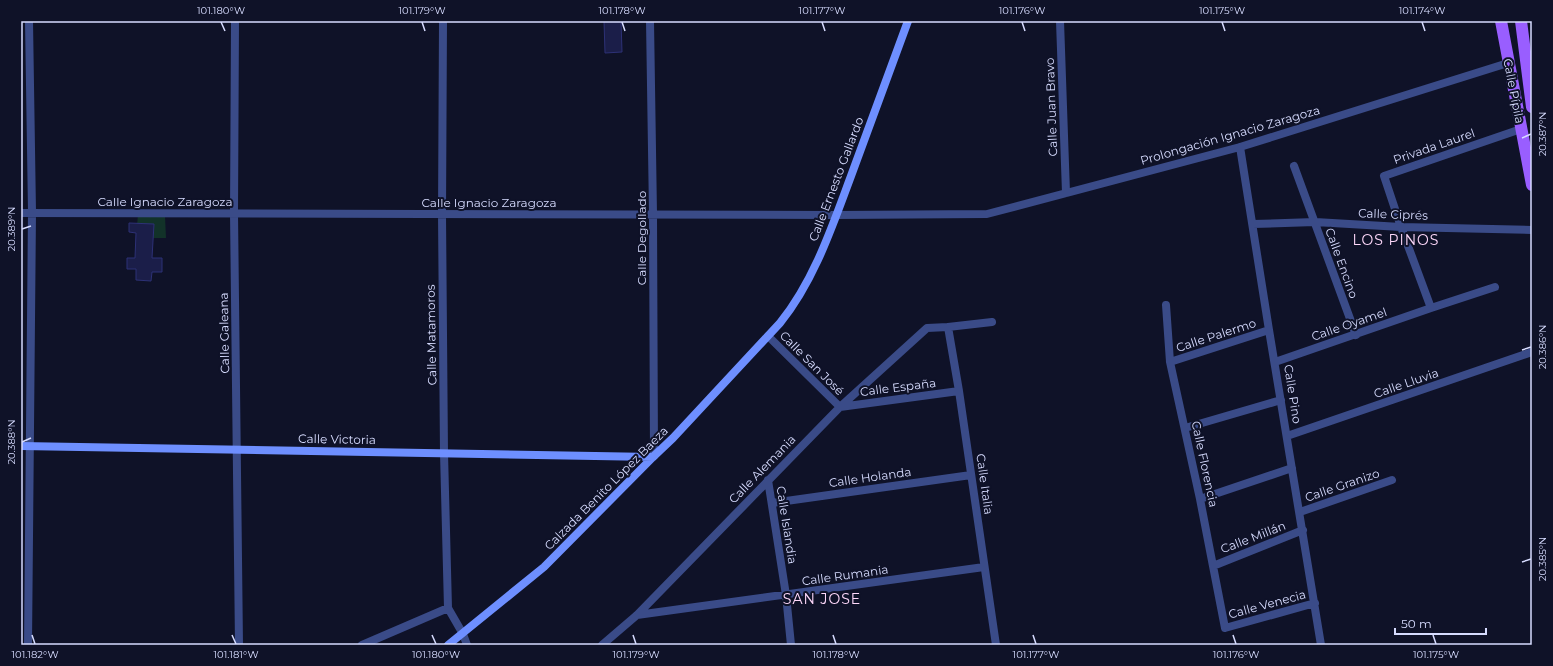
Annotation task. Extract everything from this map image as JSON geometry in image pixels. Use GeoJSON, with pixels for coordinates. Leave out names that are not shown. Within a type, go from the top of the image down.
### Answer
{"type":"FeatureCollection","features":[{"type":"Feature","properties":{"kind":"main road","name":"Calle Pípila"},"geometry":{"type":"LineString","coordinates":[[1501,21],[1532,185]]}},
{"type":"Feature","properties":{"kind":"main road","name":"Calle Pípila"},"geometry":{"type":"LineString","coordinates":[[1521,21],[1532,107]]}},
{"type":"Feature","properties":{"kind":"street"},"geometry":{"type":"LineString","coordinates":[[28,645],[32,212],[29,21]]}},
{"type":"Feature","properties":{"kind":"street","name":"Calle Galeana"},"geometry":{"type":"LineString","coordinates":[[235,21],[234,213],[239,645]]}},
{"type":"Feature","properties":{"kind":"street","name":"Calle Matamoros"},"geometry":{"type":"LineString","coordinates":[[443,21],[442,214],[444,453],[448,608],[463,634],[466,645]]}},
{"type":"Feature","properties":{"kind":"street","name":"Calle Degollado"},"geometry":{"type":"LineString","coordinates":[[650,21],[653,214],[653,456]]}},
{"type":"Feature","properties":{"kind":"street","name":"Calle Ernesto Gallardo"},"geometry":{"type":"LineString","coordinates":[[768,336],[780,324],[800,296],[808,281],[836,215],[908,21]]}},
{"type":"Feature","properties":{"kind":"street","name":"Calle Juan Bravo"},"geometry":{"type":"LineString","coordinates":[[1060,21],[1066,193]]}},
{"type":"Feature","properties":{"kind":"street","name":"Prolongación Ignacio Zaragoza"},"geometry":{"type":"LineString","coordinates":[[956,214],[987,214],[1240,147],[1508,63]]}},
{"type":"Feature","properties":{"kind":"street","name":"Privada Laurel"},"geometry":{"type":"LineString","coordinates":[[1401,226],[1384,176],[1521,129]]}},
{"type":"Feature","properties":{"kind":"street","name":"Calle Pino"},"geometry":{"type":"LineString","coordinates":[[1240,147],[1321,645]]}},
{"type":"Feature","properties":{"kind":"street","name":"Calle Encino"},"geometry":{"type":"LineString","coordinates":[[1294,166],[1356,335]]}},
{"type":"Feature","properties":{"kind":"street","name":"Calle Ignacio Zaragoza"},"geometry":{"type":"LineString","coordinates":[[21,213],[956,214]]}},
{"type":"Feature","properties":{"kind":"street","name":"Calle Ciprés"},"geometry":{"type":"LineString","coordinates":[[1253,224],[1314,222],[1532,230]]}},
{"type":"Feature","properties":{"kind":"street"},"geometry":{"type":"LineString","coordinates":[[1401,226],[1432,308]]}},
{"type":"Feature","properties":{"kind":"street","name":"Calle Oyamel"},"geometry":{"type":"LineString","coordinates":[[1275,362],[1496,287]]}},
{"type":"Feature","properties":{"kind":"street","name":"Calle Florencia"},"geometry":{"type":"LineString","coordinates":[[1166,305],[1170,362],[1186,428],[1225,628]]}},
{"type":"Feature","properties":{"kind":"street","name":"Calle Alemania"},"geometry":{"type":"LineString","coordinates":[[602,645],[637,615],[840,407],[927,328],[992,322]]}},
{"type":"Feature","properties":{"kind":"street","name":"Calle Italia"},"geometry":{"type":"LineString","coordinates":[[948,327],[996,645]]}},
{"type":"Feature","properties":{"kind":"street","name":"Calle Palermo"},"geometry":{"type":"LineString","coordinates":[[1170,362],[1269,330]]}},
{"type":"Feature","properties":{"kind":"street","name":"Calzada Benito López Baeza"},"geometry":{"type":"LineString","coordinates":[[448,645],[544,567],[653,456],[673,438],[768,336]]}},
{"type":"Feature","properties":{"kind":"street","name":"Calle San José"},"geometry":{"type":"LineString","coordinates":[[768,336],[840,407]]}},
{"type":"Feature","properties":{"kind":"street","name":"Calle Lluvia"},"geometry":{"type":"LineString","coordinates":[[1287,436],[1532,352]]}},
{"type":"Feature","properties":{"kind":"street","name":"Calle España"},"geometry":{"type":"LineString","coordinates":[[840,407],[959,392]]}},
{"type":"Feature","properties":{"kind":"street"},"geometry":{"type":"LineString","coordinates":[[1186,428],[1281,400]]}},
{"type":"Feature","properties":{"kind":"street","name":"Calle Victoria"},"geometry":{"type":"LineString","coordinates":[[21,446],[653,456]]}},
{"type":"Feature","properties":{"kind":"street"},"geometry":{"type":"LineString","coordinates":[[1200,499],[1292,468]]}},
{"type":"Feature","properties":{"kind":"street","name":"Calle Holanda"},"geometry":{"type":"LineString","coordinates":[[772,503],[971,475]]}},
{"type":"Feature","properties":{"kind":"street","name":"Calle Islandia"},"geometry":{"type":"LineString","coordinates":[[768,480],[786,595],[791,645]]}},
{"type":"Feature","properties":{"kind":"street","name":"Calle Granizo"},"geometry":{"type":"LineString","coordinates":[[1300,512],[1392,480]]}},
{"type":"Feature","properties":{"kind":"street","name":"Calle Millán"},"geometry":{"type":"LineString","coordinates":[[1213,566],[1303,530]]}},
{"type":"Feature","properties":{"kind":"street","name":"Calle Rumania"},"geometry":{"type":"LineString","coordinates":[[637,615],[984,567]]}},
{"type":"Feature","properties":{"kind":"street","name":"Calle Venecia"},"geometry":{"type":"LineString","coordinates":[[1225,628],[1315,603]]}},
{"type":"Feature","properties":{"kind":"street"},"geometry":{"type":"LineString","coordinates":[[362,645],[448,608]]}},
{"type":"Feature","properties":{"kind":"green space"},"geometry":{"type":"Polygon","coordinates":[[[138,214],[165,216],[166,238],[136,238],[138,214]]]}},
{"type":"Feature","properties":{"kind":"building"},"geometry":{"type":"Polygon","coordinates":[[[604,21],[621,21],[622,52],[605,53],[604,21]]]}},
{"type":"Feature","properties":{"kind":"building"},"geometry":{"type":"Polygon","coordinates":[[[129,223],[154,224],[152,258],[162,258],[162,272],[152,272],[151,281],[136,280],[136,269],[127,269],[127,258],[135,258],[136,233],[129,232],[129,223]]]}},
{"type":"Feature","properties":{"kind":"district","name":"LOS PINOS"},"geometry":{"type":"Point","coordinates":[1396,240]}},
{"type":"Feature","properties":{"kind":"district","name":"SAN JOSE"},"geometry":{"type":"Point","coordinates":[822,599]}}]}
